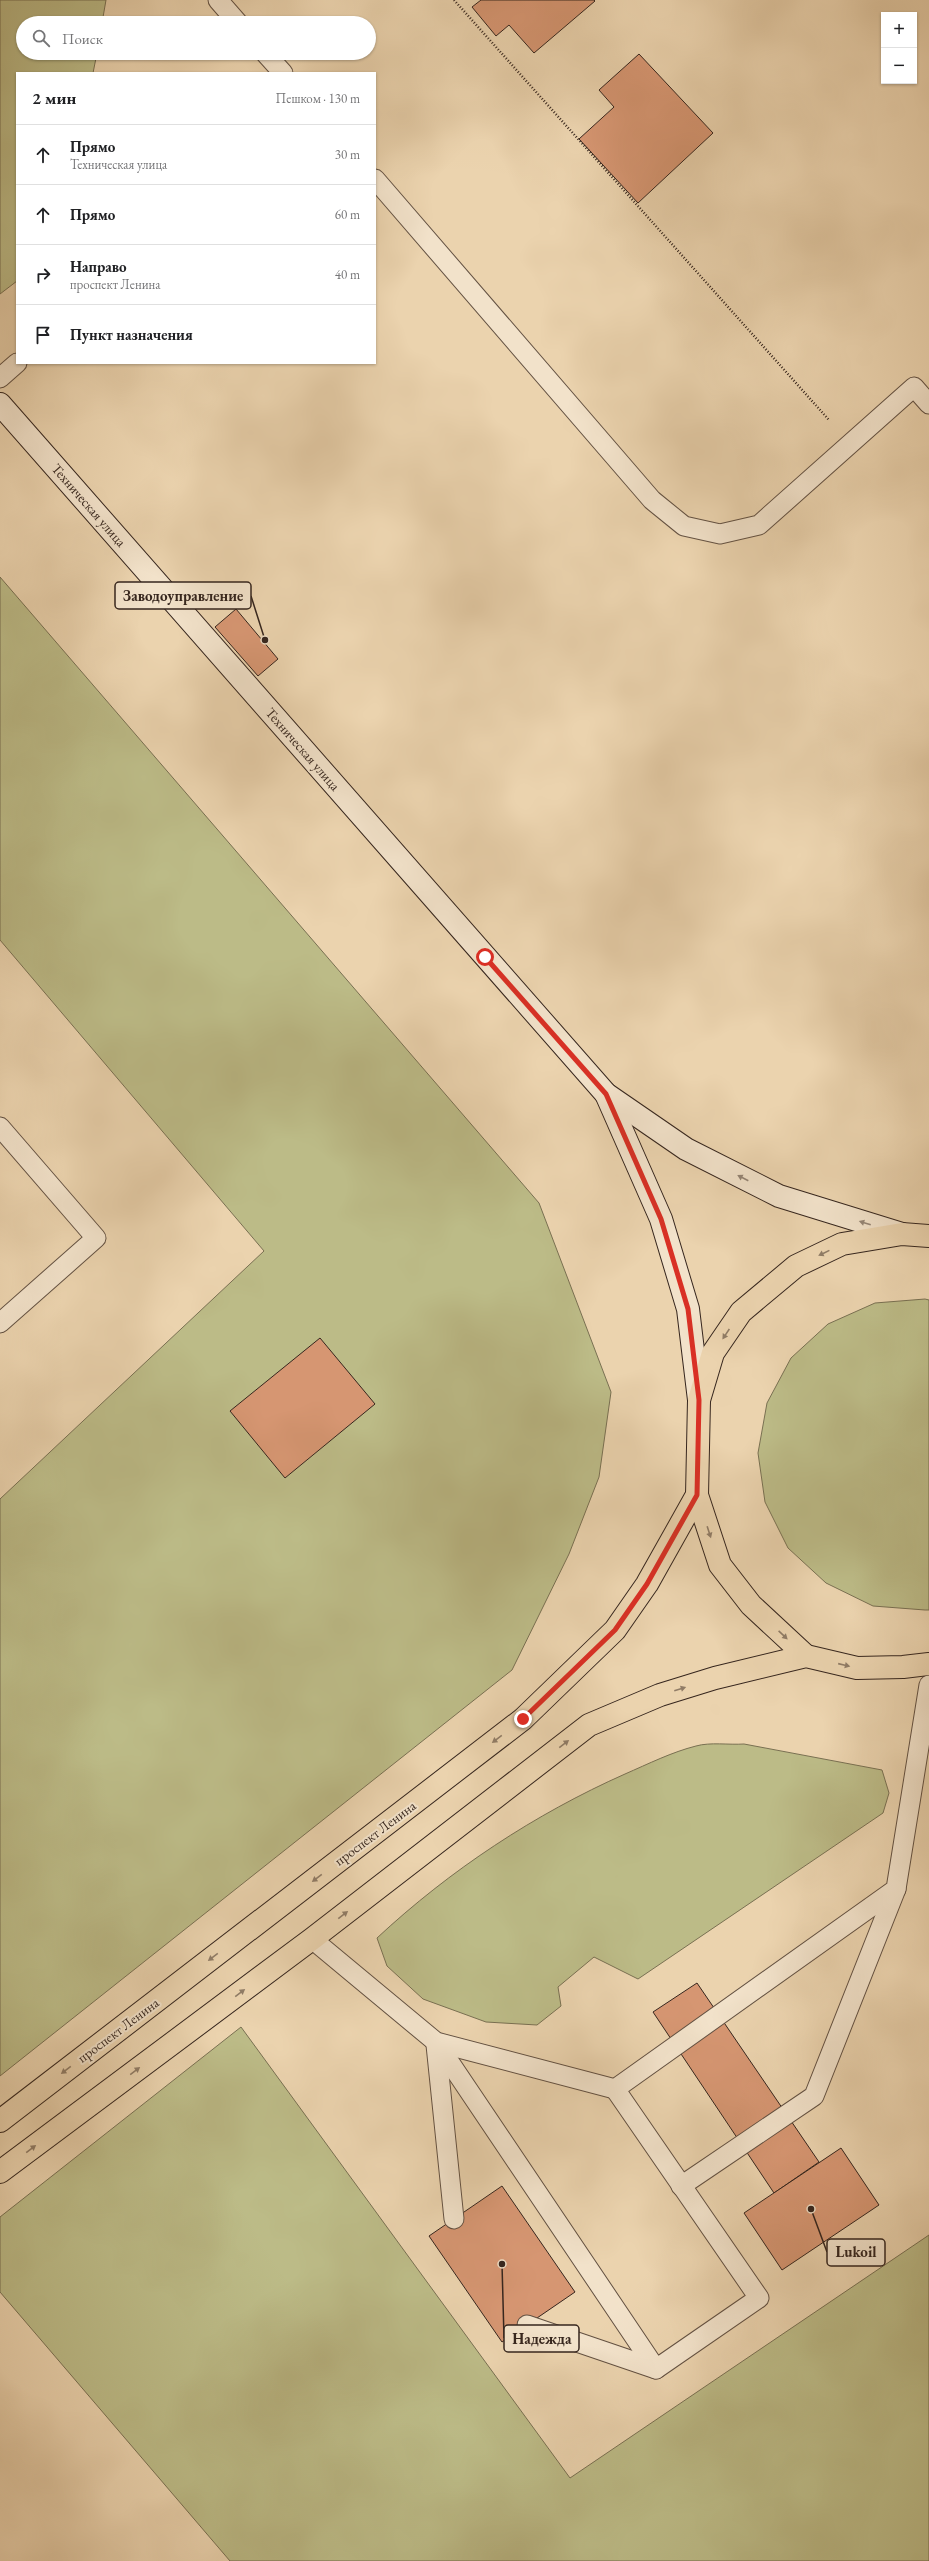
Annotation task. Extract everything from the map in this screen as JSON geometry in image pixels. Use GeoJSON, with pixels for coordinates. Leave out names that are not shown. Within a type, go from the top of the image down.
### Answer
{"type":"FeatureCollection","features":[{"type":"Feature","properties":{"kind":"main road","name":"Техническая улица"},"geometry":{"type":"LineString","coordinates":[[0,404],[606,1094]]}},
{"type":"Feature","properties":{"kind":"main road"},"geometry":{"type":"LineString","coordinates":[[606,1094],[686,1149],[779,1196],[902,1234],[929,1236]]}},
{"type":"Feature","properties":{"kind":"main road"},"geometry":{"type":"LineString","coordinates":[[606,1094],[661,1219],[688,1309],[699,1400],[697,1495],[720,1566],[751,1605],[806,1656]]}},
{"type":"Feature","properties":{"kind":"main road"},"geometry":{"type":"LineString","coordinates":[[699,1400],[713,1353],[741,1312],[796,1266],[842,1244],[902,1234]]}},
{"type":"Feature","properties":{"kind":"main road","name":"проспект Ленина"},"geometry":{"type":"LineString","coordinates":[[0,2121],[523,1719],[615,1630],[647,1584],[697,1495]]}},
{"type":"Feature","properties":{"kind":"main road"},"geometry":{"type":"LineString","coordinates":[[0,2172],[312,1939],[589,1725],[660,1695],[715,1678],[806,1656],[857,1668],[903,1667],[929,1664]]}},
{"type":"Feature","properties":{"kind":"lane"},"geometry":{"type":"LineString","coordinates":[[218,0],[232,16]]}},
{"type":"Feature","properties":{"kind":"lane"},"geometry":{"type":"LineString","coordinates":[[271,60],[282,72]]}},
{"type":"Feature","properties":{"kind":"lane"},"geometry":{"type":"LineString","coordinates":[[376,180],[652,500],[684,526],[720,534],[759,525],[914,387],[929,404]]}},
{"type":"Feature","properties":{"kind":"lane"},"geometry":{"type":"LineString","coordinates":[[0,378],[16,364]]}},
{"type":"Feature","properties":{"kind":"lane"},"geometry":{"type":"LineString","coordinates":[[0,1127],[96,1238],[0,1323]]}},
{"type":"Feature","properties":{"kind":"lane"},"geometry":{"type":"LineString","coordinates":[[681,2186],[814,2096],[896,1889],[929,1685]]}},
{"type":"Feature","properties":{"kind":"lane"},"geometry":{"type":"LineString","coordinates":[[615,2089],[896,1889]]}},
{"type":"Feature","properties":{"kind":"lane"},"geometry":{"type":"LineString","coordinates":[[312,1939],[436,2042],[656,2369]]}},
{"type":"Feature","properties":{"kind":"lane"},"geometry":{"type":"LineString","coordinates":[[436,2042],[615,2089],[758,2298],[656,2369]]}},
{"type":"Feature","properties":{"kind":"lane"},"geometry":{"type":"LineString","coordinates":[[436,2042],[454,2219]]}},
{"type":"Feature","properties":{"kind":"lane"},"geometry":{"type":"LineString","coordinates":[[527,2325],[656,2369]]}},
{"type":"Feature","properties":{"kind":"path"},"geometry":{"type":"LineString","coordinates":[[454,0],[850,444]]}},
{"type":"Feature","properties":{"kind":"shaded area"},"geometry":{"type":"Polygon","coordinates":[[[0,0],[106,0],[103,16],[16,16],[16,60],[96,60],[93,72],[16,72],[16,282],[0,294],[0,0]]]}},
{"type":"Feature","properties":{"kind":"shaded area"},"geometry":{"type":"Polygon","coordinates":[[[0,577],[539,1203],[611,1392],[599,1477],[569,1554],[512,1670],[0,2076],[0,1499],[264,1251],[0,940],[0,577]]]}},
{"type":"Feature","properties":{"kind":"shaded area"},"geometry":{"type":"Polygon","coordinates":[[[925,1299],[929,1300],[929,1610],[873,1606],[826,1583],[788,1548],[765,1502],[758,1453],[767,1403],[791,1358],[828,1324],[875,1303],[925,1299]]]}},
{"type":"Feature","properties":{"kind":"shaded area"},"geometry":{"type":"Polygon","coordinates":[[[707,1744],[744,1744],[882,1770],[889,1793],[883,1813],[638,1979],[594,1957],[558,1987],[561,2006],[537,2025],[486,2022],[423,1999],[387,1966],[377,1938],[434,1889],[464,1867],[526,1826],[591,1790],[651,1762],[696,1746],[707,1744]]]}},
{"type":"Feature","properties":{"kind":"shaded area"},"geometry":{"type":"Polygon","coordinates":[[[241,2027],[570,2478],[929,2235],[929,2561],[230,2561],[0,2292],[0,2217],[241,2027]]]}},
{"type":"Feature","properties":{"kind":"building"},"geometry":{"type":"Polygon","coordinates":[[[481,0],[595,1],[534,53],[509,25],[496,36],[472,7],[481,0]]]}},
{"type":"Feature","properties":{"kind":"building"},"geometry":{"type":"Polygon","coordinates":[[[639,54],[713,133],[638,203],[579,139],[614,107],[599,90],[639,54]]]}},
{"type":"Feature","properties":{"kind":"building"},"geometry":{"type":"Polygon","coordinates":[[[236,609],[278,659],[258,676],[215,627],[236,609]]]}},
{"type":"Feature","properties":{"kind":"building"},"geometry":{"type":"Polygon","coordinates":[[[320,1338],[375,1404],[285,1478],[230,1411],[320,1338]]]}},
{"type":"Feature","properties":{"kind":"building"},"geometry":{"type":"Polygon","coordinates":[[[697,1983],[819,2162],[774,2193],[653,2012],[697,1983]]]}},
{"type":"Feature","properties":{"kind":"building"},"geometry":{"type":"Polygon","coordinates":[[[841,2148],[879,2205],[782,2270],[744,2213],[841,2148]]]}},
{"type":"Feature","properties":{"kind":"building"},"geometry":{"type":"Polygon","coordinates":[[[502,2186],[575,2292],[502,2342],[429,2236],[502,2186]]]}},
{"type":"Feature","properties":{"kind":"place","name":"Заводоуправление"},"geometry":{"type":"Point","coordinates":[265,640]}},
{"type":"Feature","properties":{"kind":"place","name":"Lukoil"},"geometry":{"type":"Point","coordinates":[811,2209]}},
{"type":"Feature","properties":{"kind":"place","name":"Надежда"},"geometry":{"type":"Point","coordinates":[502,2264]}},
{"type":"Feature","properties":{"kind":"route"},"geometry":{"type":"LineString","coordinates":[[485,957],[606,1094],[661,1219],[688,1309],[699,1400],[696,1450],[697,1495],[647,1584],[615,1630],[572,1674],[523,1719]]}}]}
